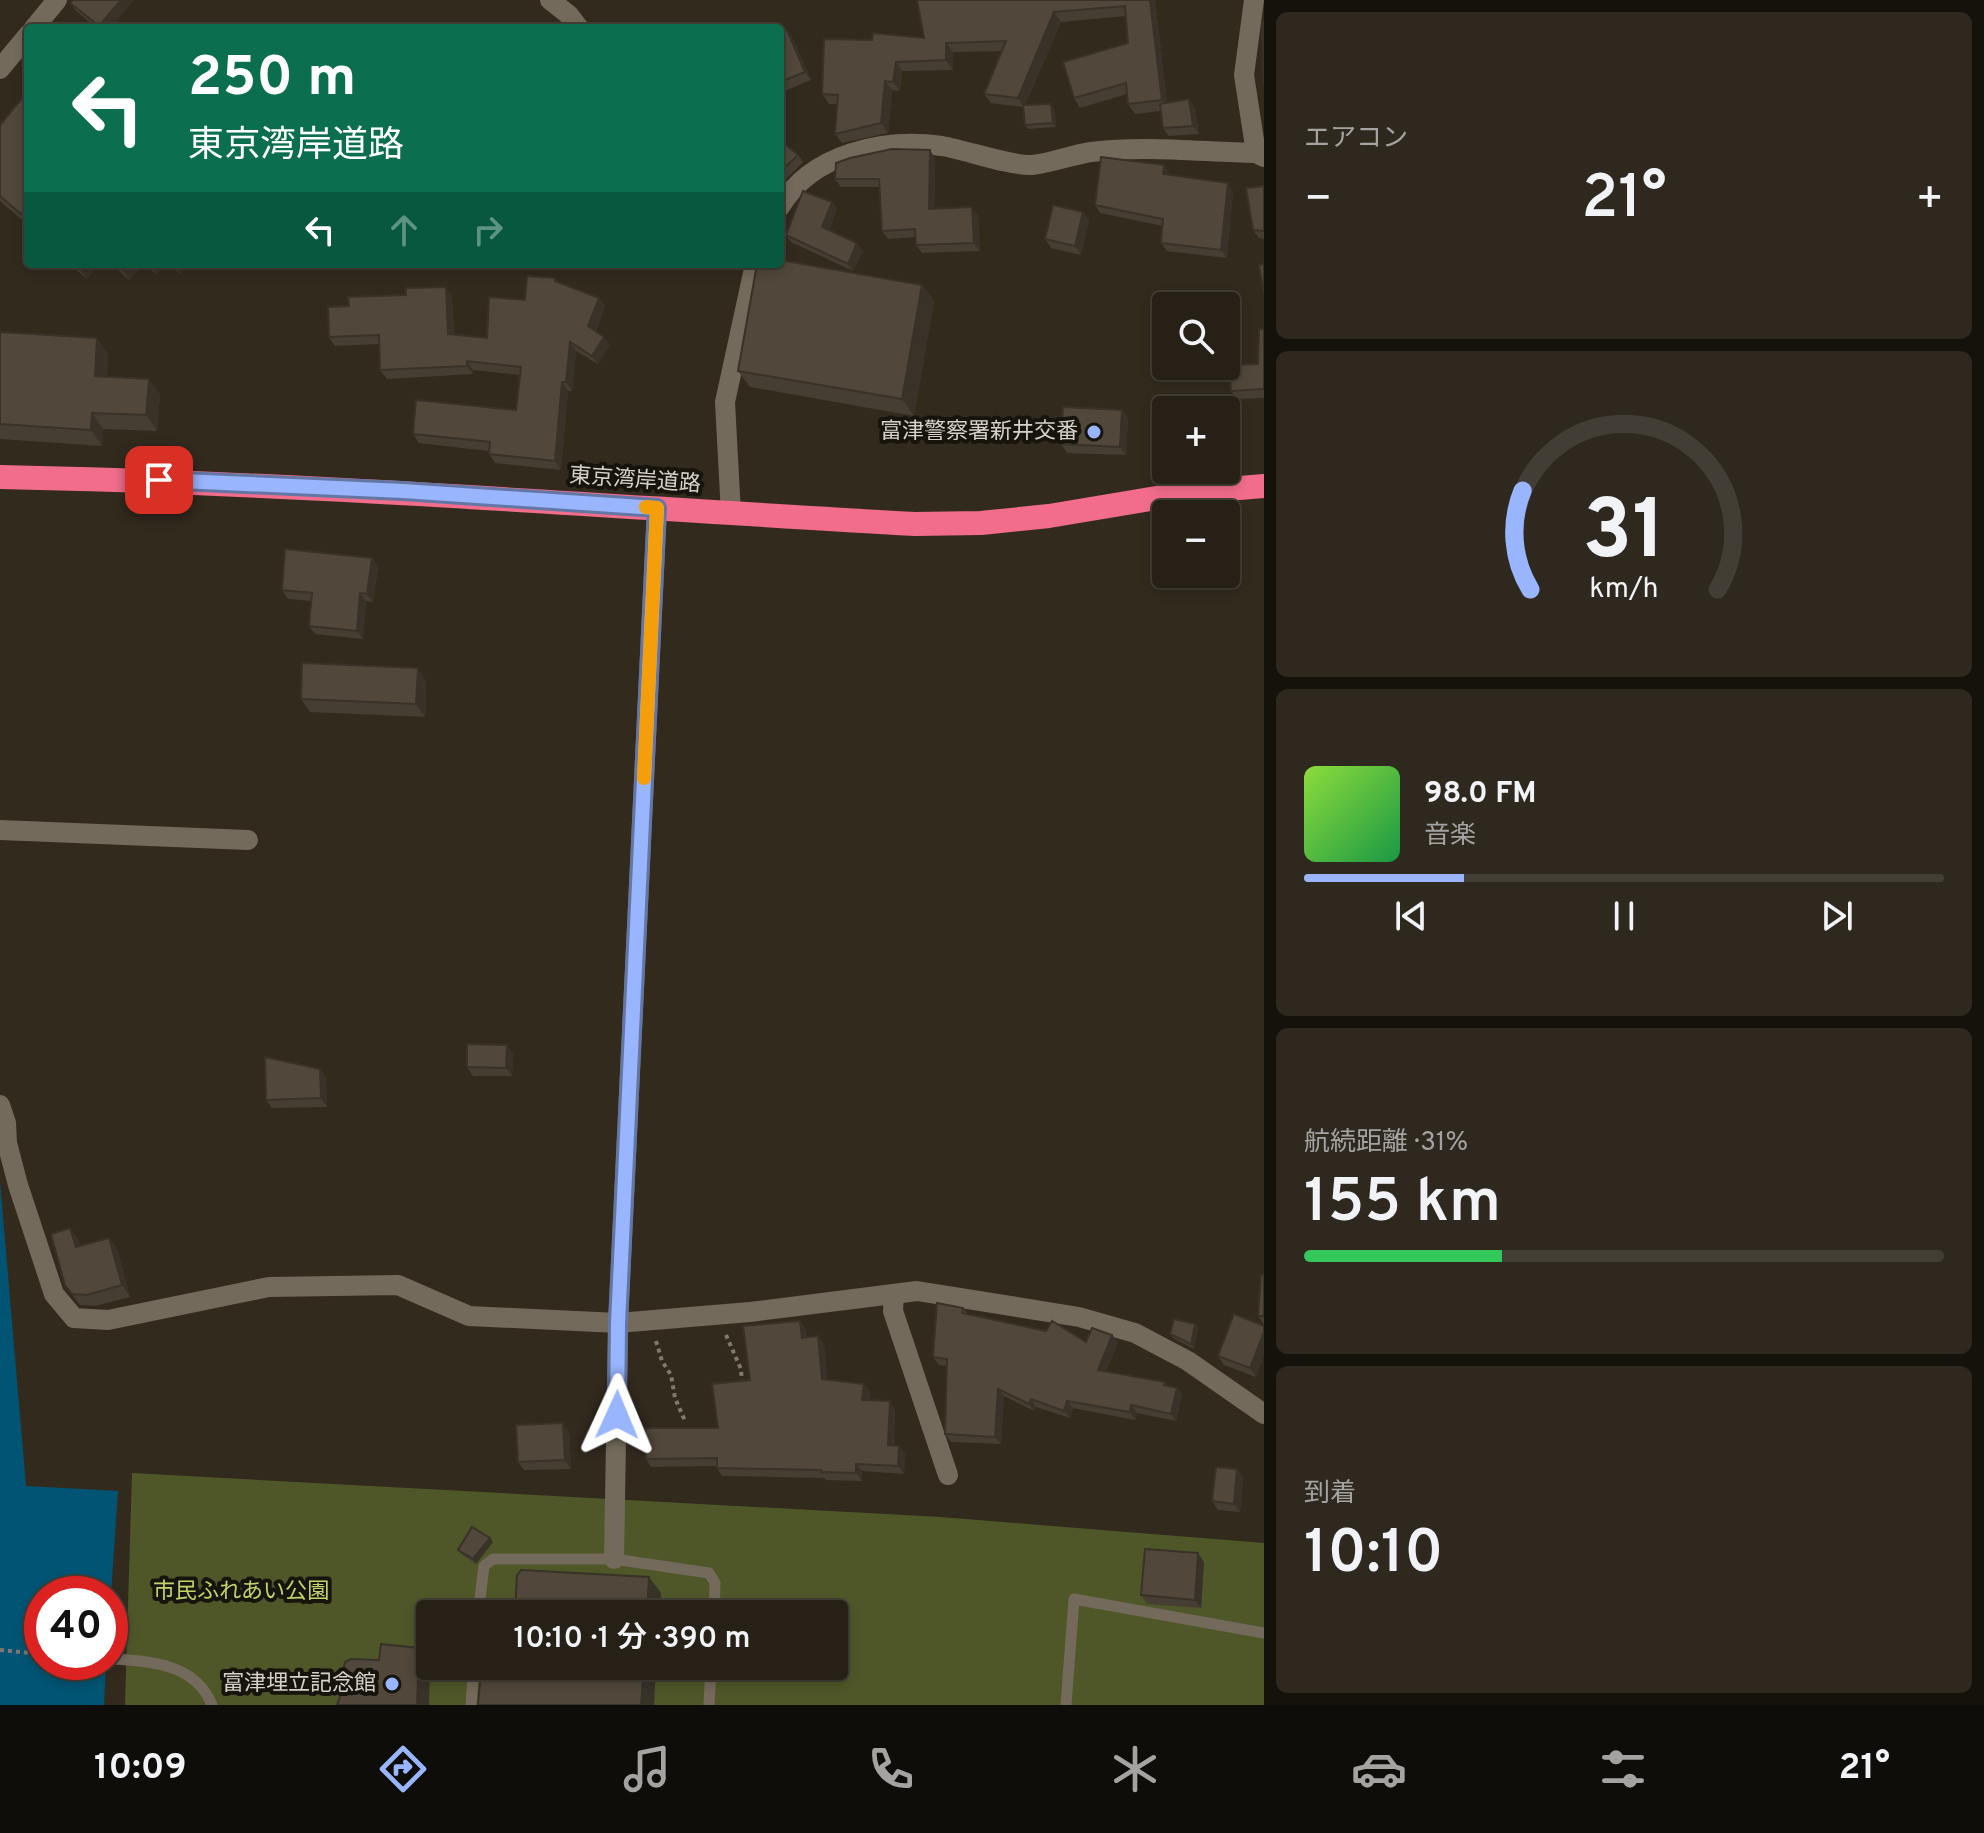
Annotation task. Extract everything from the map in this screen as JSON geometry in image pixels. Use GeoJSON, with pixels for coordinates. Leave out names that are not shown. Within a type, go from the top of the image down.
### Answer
{"type":"FeatureCollection","features":[{"type":"Feature","properties":{"kind":"highway","name":"東京湾岸道路"},"geometry":{"type":"LineString","coordinates":[[0,477],[388,490],[915,524],[981,523],[1049,516],[1192,492],[1264,486]]}},
{"type":"Feature","properties":{"kind":"street"},"geometry":{"type":"LineString","coordinates":[[37,24],[57,0]]}},
{"type":"Feature","properties":{"kind":"street"},"geometry":{"type":"LineString","coordinates":[[550,0],[576,14]]}},
{"type":"Feature","properties":{"kind":"street"},"geometry":{"type":"LineString","coordinates":[[784,201],[794,187],[820,166],[845,155],[883,146],[941,146],[1029,165],[1092,152],[1141,150],[1260,155],[1244,75],[1254,0]]}},
{"type":"Feature","properties":{"kind":"street"},"geometry":{"type":"LineString","coordinates":[[0,69],[24,40]]}},
{"type":"Feature","properties":{"kind":"street"},"geometry":{"type":"LineString","coordinates":[[731,514],[725,402],[754,268]]}},
{"type":"Feature","properties":{"kind":"street"},"geometry":{"type":"LineString","coordinates":[[614,1559],[618,1323],[657,508]]}},
{"type":"Feature","properties":{"kind":"street"},"geometry":{"type":"LineString","coordinates":[[0,830],[248,840]]}},
{"type":"Feature","properties":{"kind":"street"},"geometry":{"type":"LineString","coordinates":[[0,1105],[18,1185],[54,1294],[74,1318],[108,1320],[269,1287],[398,1285],[469,1316],[618,1323],[714,1316],[917,1291],[1079,1317],[1135,1333],[1188,1361],[1264,1414]]}},
{"type":"Feature","properties":{"kind":"street"},"geometry":{"type":"LineString","coordinates":[[894,1294],[893,1311],[948,1475]]}},
{"type":"Feature","properties":{"kind":"lane"},"geometry":{"type":"LineString","coordinates":[[480,1600],[484,1566],[493,1559],[614,1559],[709,1573],[715,1583],[714,1600]]}},
{"type":"Feature","properties":{"kind":"lane"},"geometry":{"type":"LineString","coordinates":[[1066,1705],[1074,1599],[1264,1633]]}},
{"type":"Feature","properties":{"kind":"lane"},"geometry":{"type":"LineString","coordinates":[[128,1660],[154,1662],[196,1678],[212,1705]]}},
{"type":"Feature","properties":{"kind":"lane"},"geometry":{"type":"LineString","coordinates":[[471,1705],[473,1680]]}},
{"type":"Feature","properties":{"kind":"lane"},"geometry":{"type":"LineString","coordinates":[[709,1705],[710,1680]]}},
{"type":"Feature","properties":{"kind":"path"},"geometry":{"type":"LineString","coordinates":[[714,1316],[741,1369],[742,1392]]}},
{"type":"Feature","properties":{"kind":"path"},"geometry":{"type":"LineString","coordinates":[[651,1321],[662,1361],[671,1375],[675,1398],[685,1421]]}},
{"type":"Feature","properties":{"kind":"path"},"geometry":{"type":"LineString","coordinates":[[0,1650],[24,1652]]}},
{"type":"Feature","properties":{"kind":"green space","name":"市民ふれあい公園"},"geometry":{"type":"Polygon","coordinates":[[[132,1473],[940,1517],[1264,1543],[1264,1705],[125,1705],[132,1473]]]}},
{"type":"Feature","properties":{"kind":"water"},"geometry":{"type":"Polygon","coordinates":[[[0,1182],[26,1486],[118,1491],[112,1576],[24,1576],[24,1680],[105,1680],[104,1705],[0,1705],[0,1182]]]}},
{"type":"Feature","properties":{"kind":"building"},"geometry":{"type":"Polygon","coordinates":[[[73,0],[121,0],[101,24],[70,3],[73,0]]]}},
{"type":"Feature","properties":{"kind":"building"},"geometry":{"type":"Polygon","coordinates":[[[917,0],[1150,0],[1162,100],[1128,104],[1126,83],[1074,98],[1063,62],[1128,43],[1125,6],[1054,12],[1018,98],[984,94],[1006,41],[946,43],[946,60],[896,62],[893,82],[885,81],[881,123],[835,134],[838,95],[822,94],[824,39],[872,40],[873,33],[924,38],[917,0]]]}},
{"type":"Feature","properties":{"kind":"building"},"geometry":{"type":"Polygon","coordinates":[[[1262,22],[1264,22],[1264,85],[1262,22]]]}},
{"type":"Feature","properties":{"kind":"building"},"geometry":{"type":"Polygon","coordinates":[[[787,30],[805,72],[784,80],[784,32],[787,30]]]}},
{"type":"Feature","properties":{"kind":"building"},"geometry":{"type":"Polygon","coordinates":[[[24,96],[24,217],[0,196],[0,125],[24,96]]]}},
{"type":"Feature","properties":{"kind":"building"},"geometry":{"type":"Polygon","coordinates":[[[1189,99],[1193,126],[1163,128],[1160,104],[1189,99]]]}},
{"type":"Feature","properties":{"kind":"building"},"geometry":{"type":"Polygon","coordinates":[[[1051,104],[1053,123],[1025,125],[1023,105],[1051,104]]]}},
{"type":"Feature","properties":{"kind":"building"},"geometry":{"type":"Polygon","coordinates":[[[784,143],[798,155],[784,168],[784,143]]]}},
{"type":"Feature","properties":{"kind":"building"},"geometry":{"type":"Polygon","coordinates":[[[892,149],[930,150],[929,209],[972,207],[974,243],[916,245],[915,229],[882,231],[879,179],[835,179],[836,163],[892,149]]]}},
{"type":"Feature","properties":{"kind":"building"},"geometry":{"type":"Polygon","coordinates":[[[1101,157],[1164,165],[1163,174],[1228,183],[1221,250],[1161,243],[1163,219],[1095,205],[1101,157]]]}},
{"type":"Feature","properties":{"kind":"building"},"geometry":{"type":"Polygon","coordinates":[[[1264,186],[1264,231],[1253,230],[1246,188],[1264,186]]]}},
{"type":"Feature","properties":{"kind":"building"},"geometry":{"type":"Polygon","coordinates":[[[803,191],[832,202],[822,227],[857,243],[848,264],[786,235],[803,191]]]}},
{"type":"Feature","properties":{"kind":"building"},"geometry":{"type":"Polygon","coordinates":[[[1053,205],[1083,212],[1075,246],[1045,239],[1053,205]]]}},
{"type":"Feature","properties":{"kind":"building"},"geometry":{"type":"Polygon","coordinates":[[[784,261],[922,285],[902,399],[738,371],[756,268],[784,268],[784,261]]]}},
{"type":"Feature","properties":{"kind":"building"},"geometry":{"type":"Polygon","coordinates":[[[1264,264],[1264,294],[1259,265],[1264,264]]]}},
{"type":"Feature","properties":{"kind":"building"},"geometry":{"type":"Polygon","coordinates":[[[527,276],[555,278],[555,281],[599,298],[588,326],[604,337],[592,356],[570,342],[566,382],[562,382],[555,461],[489,454],[490,442],[413,434],[416,400],[516,410],[521,367],[467,361],[467,366],[380,370],[379,335],[329,337],[328,307],[349,306],[348,297],[406,295],[406,288],[446,287],[448,334],[487,338],[489,297],[525,300],[527,276]]]}},
{"type":"Feature","properties":{"kind":"building"},"geometry":{"type":"Polygon","coordinates":[[[1259,329],[1264,329],[1264,389],[1231,391],[1230,380],[1240,380],[1240,365],[1258,364],[1259,329]]]}},
{"type":"Feature","properties":{"kind":"building"},"geometry":{"type":"Polygon","coordinates":[[[0,332],[97,338],[95,376],[149,379],[146,415],[92,413],[91,430],[0,424],[0,332]]]}},
{"type":"Feature","properties":{"kind":"building"},"geometry":{"type":"Polygon","coordinates":[[[1063,407],[1122,410],[1120,447],[1061,444],[1063,407]]]}},
{"type":"Feature","properties":{"kind":"building"},"geometry":{"type":"Polygon","coordinates":[[[285,549],[372,558],[367,594],[360,593],[357,631],[309,626],[312,593],[282,590],[285,549]]]}},
{"type":"Feature","properties":{"kind":"building"},"geometry":{"type":"Polygon","coordinates":[[[302,663],[418,668],[416,704],[301,699],[302,663]]]}},
{"type":"Feature","properties":{"kind":"building"},"geometry":{"type":"Polygon","coordinates":[[[467,1044],[507,1045],[506,1068],[467,1067],[467,1044]]]}},
{"type":"Feature","properties":{"kind":"building"},"geometry":{"type":"Polygon","coordinates":[[[265,1057],[320,1069],[321,1098],[266,1100],[265,1057]]]}},
{"type":"Feature","properties":{"kind":"building"},"geometry":{"type":"Polygon","coordinates":[[[70,1228],[76,1247],[109,1238],[122,1285],[87,1295],[72,1294],[65,1285],[51,1234],[70,1228]]]}},
{"type":"Feature","properties":{"kind":"building"},"geometry":{"type":"Polygon","coordinates":[[[1261,1275],[1264,1275],[1264,1316],[1258,1316],[1261,1275]]]}},
{"type":"Feature","properties":{"kind":"building"},"geometry":{"type":"Polygon","coordinates":[[[937,1303],[963,1308],[962,1313],[1046,1331],[1052,1321],[1086,1342],[1092,1328],[1112,1335],[1098,1370],[1165,1382],[1164,1385],[1177,1388],[1171,1414],[1131,1405],[1130,1412],[1067,1401],[1064,1411],[1031,1399],[1029,1404],[998,1389],[995,1437],[945,1434],[947,1359],[933,1357],[937,1303]]]}},
{"type":"Feature","properties":{"kind":"building"},"geometry":{"type":"Polygon","coordinates":[[[1234,1314],[1264,1326],[1250,1368],[1218,1356],[1234,1314]]]}},
{"type":"Feature","properties":{"kind":"building"},"geometry":{"type":"Polygon","coordinates":[[[1174,1319],[1195,1324],[1191,1344],[1170,1334],[1174,1319]]]}},
{"type":"Feature","properties":{"kind":"building"},"geometry":{"type":"Polygon","coordinates":[[[800,1321],[802,1338],[818,1336],[822,1379],[864,1384],[862,1400],[890,1401],[888,1445],[899,1446],[898,1466],[856,1464],[856,1473],[717,1468],[717,1458],[646,1459],[645,1428],[718,1428],[712,1384],[750,1380],[743,1326],[800,1321]]]}},
{"type":"Feature","properties":{"kind":"building"},"geometry":{"type":"Polygon","coordinates":[[[563,1423],[565,1460],[518,1462],[516,1425],[563,1423]]]}},
{"type":"Feature","properties":{"kind":"building"},"geometry":{"type":"Polygon","coordinates":[[[1216,1467],[1237,1469],[1234,1504],[1212,1501],[1216,1467]]]}},
{"type":"Feature","properties":{"kind":"building"},"geometry":{"type":"Polygon","coordinates":[[[472,1527],[490,1538],[473,1559],[458,1550],[472,1527]]]}},
{"type":"Feature","properties":{"kind":"building"},"geometry":{"type":"Polygon","coordinates":[[[1145,1549],[1198,1553],[1195,1600],[1141,1595],[1145,1549]]]}},
{"type":"Feature","properties":{"kind":"building"},"geometry":{"type":"Polygon","coordinates":[[[521,1570],[649,1577],[648,1600],[516,1600],[517,1575],[521,1570]]]}},
{"type":"Feature","properties":{"kind":"building"},"geometry":{"type":"Polygon","coordinates":[[[381,1644],[416,1648],[417,1705],[337,1705],[345,1682],[342,1676],[345,1662],[351,1659],[379,1660],[381,1644]]]}},
{"type":"Feature","properties":{"kind":"building"},"geometry":{"type":"Polygon","coordinates":[[[480,1680],[643,1680],[641,1705],[478,1705],[480,1680]]]}},
{"type":"Feature","properties":{"kind":"slow traffic"},"geometry":{"type":"LineString","coordinates":[[644,778],[657,508],[646,507]]}},
{"type":"Feature","properties":{"kind":"place","name":"富津警察署新井交番"},"geometry":{"type":"Point","coordinates":[1094,432]}},
{"type":"Feature","properties":{"kind":"place","name":"富津埋立記念館"},"geometry":{"type":"Point","coordinates":[392,1684]}},
{"type":"Feature","properties":{"kind":"route"},"geometry":{"type":"LineString","coordinates":[[159,480],[403,491],[657,508],[618,1323],[617,1415]]}}]}
